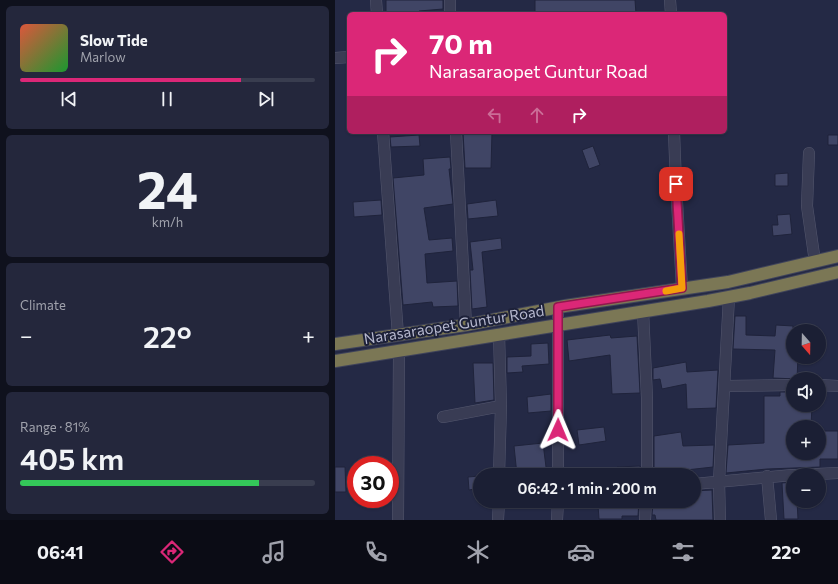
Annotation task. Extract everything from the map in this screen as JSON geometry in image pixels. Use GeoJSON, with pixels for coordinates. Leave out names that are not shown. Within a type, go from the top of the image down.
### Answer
{"type":"FeatureCollection","features":[{"type":"Feature","properties":{"kind":"highway","name":"Narasaraopet Guntur Road"},"geometry":{"type":"LineString","coordinates":[[335,344],[466,325],[558,307],[728,282],[838,256]]}},
{"type":"Feature","properties":{"kind":"highway","name":"Narasaraopet Guntur Road"},"geometry":{"type":"LineString","coordinates":[[335,361],[729,297],[838,272]]}},
{"type":"Feature","properties":{"kind":"street"},"geometry":{"type":"LineString","coordinates":[[376,0],[377,12]]}},
{"type":"Feature","properties":{"kind":"street"},"geometry":{"type":"LineString","coordinates":[[450,0],[450,12]]}},
{"type":"Feature","properties":{"kind":"street"},"geometry":{"type":"LineString","coordinates":[[670,0],[671,12]]}},
{"type":"Feature","properties":{"kind":"street"},"geometry":{"type":"LineString","coordinates":[[335,58],[347,57]]}},
{"type":"Feature","properties":{"kind":"street"},"geometry":{"type":"LineString","coordinates":[[383,134],[398,335]]}},
{"type":"Feature","properties":{"kind":"street"},"geometry":{"type":"LineString","coordinates":[[456,134],[466,325]]}},
{"type":"Feature","properties":{"kind":"street"},"geometry":{"type":"LineString","coordinates":[[674,134],[682,288]]}},
{"type":"Feature","properties":{"kind":"street"},"geometry":{"type":"LineString","coordinates":[[809,153],[807,206],[815,262]]}},
{"type":"Feature","properties":{"kind":"street"},"geometry":{"type":"LineString","coordinates":[[720,520],[719,481],[729,297]]}},
{"type":"Feature","properties":{"kind":"street"},"geometry":{"type":"LineString","coordinates":[[558,307],[558,468]]}},
{"type":"Feature","properties":{"kind":"street"},"geometry":{"type":"LineString","coordinates":[[643,311],[647,398],[647,468]]}},
{"type":"Feature","properties":{"kind":"street"},"geometry":{"type":"LineString","coordinates":[[499,334],[501,406],[499,468]]}},
{"type":"Feature","properties":{"kind":"street"},"geometry":{"type":"LineString","coordinates":[[398,520],[399,351]]}},
{"type":"Feature","properties":{"kind":"street"},"geometry":{"type":"LineString","coordinates":[[725,386],[786,385]]}},
{"type":"Feature","properties":{"kind":"street"},"geometry":{"type":"LineString","coordinates":[[826,385],[838,386]]}},
{"type":"Feature","properties":{"kind":"street"},"geometry":{"type":"LineString","coordinates":[[443,417],[501,406]]}},
{"type":"Feature","properties":{"kind":"street"},"geometry":{"type":"LineString","coordinates":[[826,474],[838,473]]}},
{"type":"Feature","properties":{"kind":"street"},"geometry":{"type":"LineString","coordinates":[[701,483],[786,475]]}},
{"type":"Feature","properties":{"kind":"street"},"geometry":{"type":"LineString","coordinates":[[767,476],[771,520]]}},
{"type":"Feature","properties":{"kind":"street"},"geometry":{"type":"LineString","coordinates":[[498,520],[499,508]]}},
{"type":"Feature","properties":{"kind":"street"},"geometry":{"type":"LineString","coordinates":[[557,508],[557,520]]}},
{"type":"Feature","properties":{"kind":"street"},"geometry":{"type":"LineString","coordinates":[[645,520],[646,508]]}},
{"type":"Feature","properties":{"kind":"building"},"geometry":{"type":"Polygon","coordinates":[[[386,0],[443,0],[443,9],[419,12],[386,12],[386,0]]]}},
{"type":"Feature","properties":{"kind":"building"},"geometry":{"type":"Polygon","coordinates":[[[535,0],[635,0],[636,12],[535,12],[535,0]]]}},
{"type":"Feature","properties":{"kind":"building"},"geometry":{"type":"Polygon","coordinates":[[[463,134],[492,134],[491,168],[465,168],[463,134]]]}},
{"type":"Feature","properties":{"kind":"building"},"geometry":{"type":"Polygon","coordinates":[[[419,135],[420,146],[391,147],[390,137],[419,135]]]}},
{"type":"Feature","properties":{"kind":"building"},"geometry":{"type":"Polygon","coordinates":[[[828,135],[838,135],[838,145],[828,145],[828,135]]]}},
{"type":"Feature","properties":{"kind":"building"},"geometry":{"type":"Polygon","coordinates":[[[593,146],[600,165],[589,169],[582,150],[593,146]]]}},
{"type":"Feature","properties":{"kind":"building"},"geometry":{"type":"Polygon","coordinates":[[[450,157],[451,169],[449,169],[453,204],[424,208],[429,240],[452,238],[453,251],[425,254],[427,283],[457,281],[458,306],[433,307],[432,302],[403,305],[393,178],[424,175],[423,159],[450,157]]]}},
{"type":"Feature","properties":{"kind":"building"},"geometry":{"type":"Polygon","coordinates":[[[788,173],[788,186],[775,186],[775,174],[788,173]]]}},
{"type":"Feature","properties":{"kind":"building"},"geometry":{"type":"Polygon","coordinates":[[[381,200],[382,215],[354,217],[353,202],[381,200]]]}},
{"type":"Feature","properties":{"kind":"building"},"geometry":{"type":"Polygon","coordinates":[[[496,200],[498,216],[468,219],[467,204],[496,200]]]}},
{"type":"Feature","properties":{"kind":"building"},"geometry":{"type":"Polygon","coordinates":[[[790,214],[792,234],[773,236],[772,225],[778,225],[777,215],[790,214]]]}},
{"type":"Feature","properties":{"kind":"building"},"geometry":{"type":"Polygon","coordinates":[[[501,238],[502,249],[482,252],[487,307],[472,309],[470,270],[473,270],[470,242],[501,238]]]}},
{"type":"Feature","properties":{"kind":"building"},"geometry":{"type":"Polygon","coordinates":[[[735,316],[746,316],[746,335],[775,336],[776,325],[786,326],[786,364],[798,364],[797,372],[786,372],[786,379],[773,378],[775,350],[733,349],[735,316]]]}},
{"type":"Feature","properties":{"kind":"building"},"geometry":{"type":"Polygon","coordinates":[[[610,335],[611,338],[637,336],[640,393],[612,394],[610,355],[569,361],[567,340],[610,335]]]}},
{"type":"Feature","properties":{"kind":"building"},"geometry":{"type":"Polygon","coordinates":[[[548,343],[549,364],[522,366],[523,372],[507,373],[507,357],[531,356],[531,344],[548,343]]]}},
{"type":"Feature","properties":{"kind":"building"},"geometry":{"type":"Polygon","coordinates":[[[686,362],[687,372],[718,370],[716,408],[687,409],[686,384],[662,389],[660,379],[653,380],[653,368],[686,362]]]}},
{"type":"Feature","properties":{"kind":"building"},"geometry":{"type":"Polygon","coordinates":[[[473,363],[493,363],[494,400],[475,403],[473,363]]]}},
{"type":"Feature","properties":{"kind":"building"},"geometry":{"type":"Polygon","coordinates":[[[780,392],[786,392],[786,412],[812,412],[811,420],[786,420],[786,460],[820,460],[820,467],[767,469],[726,473],[728,445],[764,443],[764,396],[780,396],[780,392]]]}},
{"type":"Feature","properties":{"kind":"building"},"geometry":{"type":"Polygon","coordinates":[[[551,394],[551,411],[528,413],[527,397],[551,394]]]}},
{"type":"Feature","properties":{"kind":"building"},"geometry":{"type":"Polygon","coordinates":[[[604,427],[606,441],[579,445],[577,430],[604,427]]]}},
{"type":"Feature","properties":{"kind":"building"},"geometry":{"type":"Polygon","coordinates":[[[826,431],[838,431],[838,459],[826,459],[826,431]]]}},
{"type":"Feature","properties":{"kind":"building"},"geometry":{"type":"Polygon","coordinates":[[[681,432],[683,446],[714,445],[713,467],[654,468],[654,436],[681,432]]]}},
{"type":"Feature","properties":{"kind":"building"},"geometry":{"type":"Polygon","coordinates":[[[543,443],[546,468],[516,468],[514,446],[543,443]]]}},
{"type":"Feature","properties":{"kind":"building"},"geometry":{"type":"Polygon","coordinates":[[[640,466],[640,468],[617,468],[640,466]]]}},
{"type":"Feature","properties":{"kind":"building"},"geometry":{"type":"Polygon","coordinates":[[[335,467],[345,467],[346,492],[335,492],[335,467]]]}},
{"type":"Feature","properties":{"kind":"building"},"geometry":{"type":"Polygon","coordinates":[[[468,477],[473,477],[473,489],[469,490],[468,477]]]}},
{"type":"Feature","properties":{"kind":"building"},"geometry":{"type":"Polygon","coordinates":[[[782,483],[786,483],[786,508],[797,508],[798,519],[784,519],[782,483]]]}},
{"type":"Feature","properties":{"kind":"building"},"geometry":{"type":"Polygon","coordinates":[[[712,490],[713,520],[656,520],[655,515],[652,515],[652,508],[701,508],[701,491],[712,490]]]}},
{"type":"Feature","properties":{"kind":"building"},"geometry":{"type":"Polygon","coordinates":[[[598,508],[639,508],[638,516],[622,516],[622,519],[599,519],[598,508]]]}},
{"type":"Feature","properties":{"kind":"slow traffic"},"geometry":{"type":"LineString","coordinates":[[666,291],[682,288],[679,234]]}},
{"type":"Feature","properties":{"kind":"route"},"geometry":{"type":"LineString","coordinates":[[558,430],[558,307],[682,288],[676,184]]}}]}
